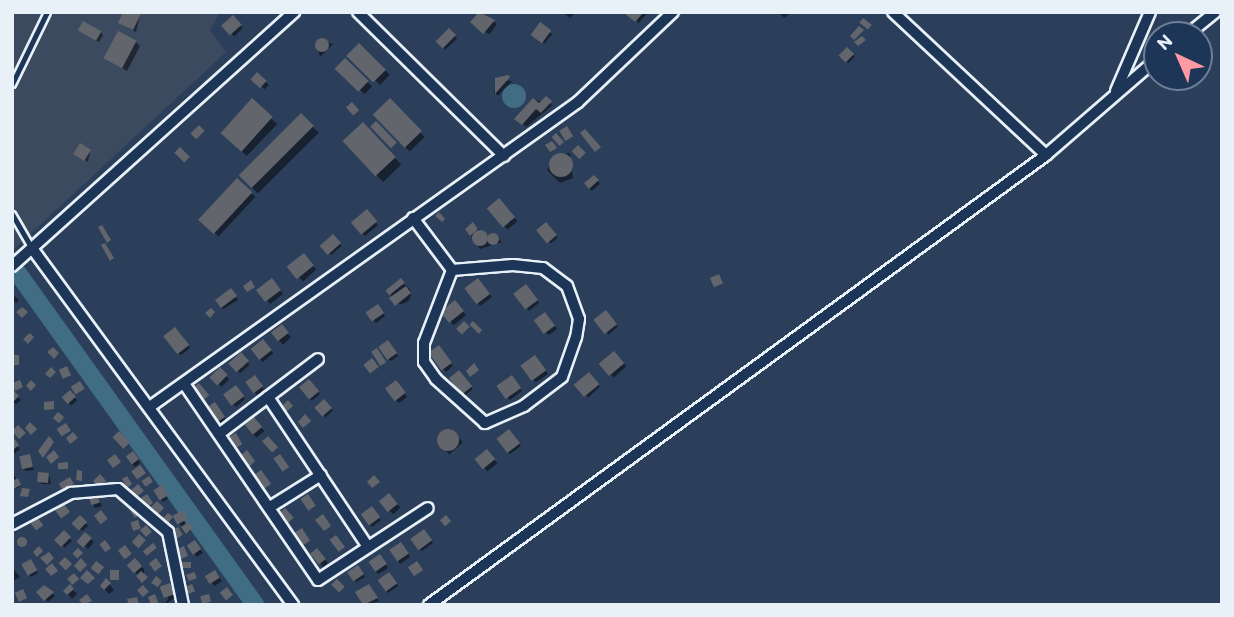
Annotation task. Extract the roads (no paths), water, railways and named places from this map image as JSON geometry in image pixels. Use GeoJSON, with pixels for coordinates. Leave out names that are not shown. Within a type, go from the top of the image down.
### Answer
{"type":"FeatureCollection","features":[{"type":"Feature","properties":{"kind":"street"},"geometry":{"type":"LineString","coordinates":[[12,267],[34,251],[293,12]]}},
{"type":"Feature","properties":{"kind":"street"},"geometry":{"type":"LineString","coordinates":[[358,12],[504,156]]}},
{"type":"Feature","properties":{"kind":"street"},"geometry":{"type":"LineString","coordinates":[[151,406],[185,385],[413,218],[578,102],[673,12]]}},
{"type":"Feature","properties":{"kind":"street"},"geometry":{"type":"LineString","coordinates":[[893,12],[1046,155]]}},
{"type":"Feature","properties":{"kind":"street"},"geometry":{"type":"LineString","coordinates":[[1115,93],[1150,12]]}},
{"type":"Feature","properties":{"kind":"street"},"geometry":{"type":"LineString","coordinates":[[429,605],[1046,155],[1143,70]]}},
{"type":"Feature","properties":{"kind":"street"},"geometry":{"type":"LineString","coordinates":[[413,218],[452,271]]}},
{"type":"Feature","properties":{"kind":"street"},"geometry":{"type":"LineString","coordinates":[[34,251],[151,406],[293,605]]}},
{"type":"Feature","properties":{"kind":"street"},"geometry":{"type":"LineString","coordinates":[[544,268],[567,286],[579,319],[562,377],[488,423],[464,410],[424,362],[424,343],[452,271],[544,268]]}},
{"type":"Feature","properties":{"kind":"street"},"geometry":{"type":"LineString","coordinates":[[219,434],[318,359]]}},
{"type":"Feature","properties":{"kind":"street"},"geometry":{"type":"LineString","coordinates":[[185,385],[318,580],[428,508]]}},
{"type":"Feature","properties":{"kind":"street"},"geometry":{"type":"LineString","coordinates":[[268,397],[368,547]]}},
{"type":"Feature","properties":{"kind":"street"},"geometry":{"type":"LineString","coordinates":[[270,507],[321,475]]}},
{"type":"Feature","properties":{"kind":"street"},"geometry":{"type":"LineString","coordinates":[[12,524],[71,493],[118,489],[169,531],[183,605]]}},
{"type":"Feature","properties":{"kind":"lane"},"geometry":{"type":"LineString","coordinates":[[12,84],[47,12]]}},
{"type":"Feature","properties":{"kind":"lane"},"geometry":{"type":"LineString","coordinates":[[12,214],[34,251]]}},
{"type":"Feature","properties":{"kind":"waterway"},"geometry":{"type":"LineString","coordinates":[[17,272],[255,605]]}}]}
